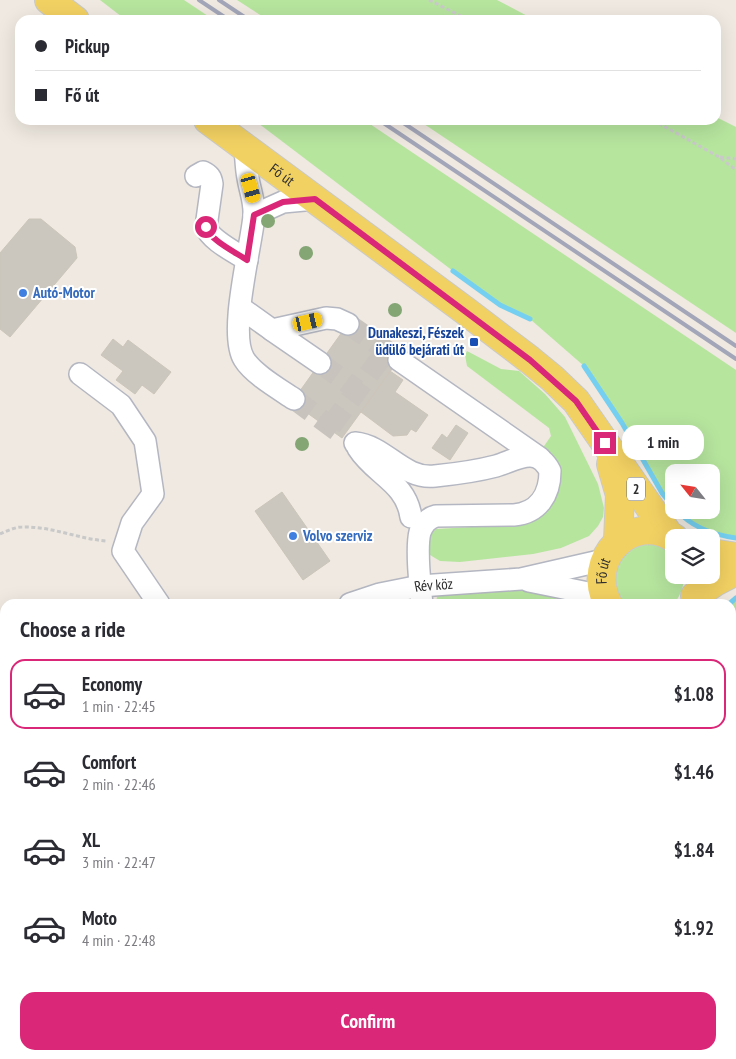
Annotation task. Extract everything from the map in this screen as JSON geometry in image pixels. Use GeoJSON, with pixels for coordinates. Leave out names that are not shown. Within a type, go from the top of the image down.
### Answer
{"type":"FeatureCollection","features":[{"type":"Feature","properties":{"kind":"main road"},"geometry":{"type":"LineString","coordinates":[[49,0],[68,15]]}},
{"type":"Feature","properties":{"kind":"main road","name":"Fő út"},"geometry":{"type":"LineString","coordinates":[[215,125],[530,360],[576,401],[667,529]]}},
{"type":"Feature","properties":{"kind":"main road","name":"Fő út"},"geometry":{"type":"LineString","coordinates":[[605,443],[620,495],[611,551],[601,572],[601,584],[605,599]]}},
{"type":"Feature","properties":{"kind":"main road","name":"Fő út"},"geometry":{"type":"LineString","coordinates":[[611,551],[634,533],[652,530],[665,534]]}},
{"type":"Feature","properties":{"kind":"main road"},"geometry":{"type":"LineString","coordinates":[[720,554],[736,557]]}},
{"type":"Feature","properties":{"kind":"main road"},"geometry":{"type":"LineString","coordinates":[[694,591],[736,571]]}},
{"type":"Feature","properties":{"kind":"street"},"geometry":{"type":"LineString","coordinates":[[245,148],[248,178],[254,199],[254,215],[240,308],[239,350],[244,360],[251,367],[294,399]]}},
{"type":"Feature","properties":{"kind":"street"},"geometry":{"type":"LineString","coordinates":[[196,176],[203,172],[212,179],[206,227],[208,232],[216,240],[247,260]]}},
{"type":"Feature","properties":{"kind":"street"},"geometry":{"type":"LineString","coordinates":[[254,215],[283,202],[315,199]]}},
{"type":"Feature","properties":{"kind":"street"},"geometry":{"type":"LineString","coordinates":[[240,308],[320,364]]}},
{"type":"Feature","properties":{"kind":"street"},"geometry":{"type":"LineString","coordinates":[[272,330],[326,318],[337,319],[348,324]]}},
{"type":"Feature","properties":{"kind":"street"},"geometry":{"type":"LineString","coordinates":[[399,360],[540,458],[550,471],[549,485],[539,504],[531,511],[514,516],[436,516],[426,522],[420,536],[421,595]]}},
{"type":"Feature","properties":{"kind":"street"},"geometry":{"type":"LineString","coordinates":[[80,374],[121,405],[145,440],[153,494],[132,523],[123,551],[156,599]]}},
{"type":"Feature","properties":{"kind":"street"},"geometry":{"type":"LineString","coordinates":[[411,517],[410,507],[401,492],[350,440],[375,448],[408,471],[426,477],[495,466],[530,456],[540,458]]}},
{"type":"Feature","properties":{"kind":"street","name":"Rév köz"},"geometry":{"type":"LineString","coordinates":[[365,599],[380,594],[421,595],[521,579],[611,551]]}},
{"type":"Feature","properties":{"kind":"street","name":"Rév köz"},"geometry":{"type":"LineString","coordinates":[[521,579],[601,599]]}},
{"type":"Feature","properties":{"kind":"path"},"geometry":{"type":"LineString","coordinates":[[429,0],[459,15]]}},
{"type":"Feature","properties":{"kind":"path"},"geometry":{"type":"LineString","coordinates":[[661,125],[719,157],[736,170]]}},
{"type":"Feature","properties":{"kind":"path"},"geometry":{"type":"LineString","coordinates":[[719,157],[736,159]]}},
{"type":"Feature","properties":{"kind":"path"},"geometry":{"type":"LineString","coordinates":[[0,534],[21,527],[68,532],[90,540],[125,543]]}},
{"type":"Feature","properties":{"kind":"green space"},"geometry":{"type":"Polygon","coordinates":[[[100,0],[184,0],[206,15],[120,15],[100,0]]]}},
{"type":"Feature","properties":{"kind":"green space"},"geometry":{"type":"Polygon","coordinates":[[[237,0],[497,0],[526,15],[260,15],[237,0]]]}},
{"type":"Feature","properties":{"kind":"green space"},"geometry":{"type":"Polygon","coordinates":[[[721,120],[736,127],[736,333],[425,125],[721,125],[721,120]]]}},
{"type":"Feature","properties":{"kind":"green space"},"geometry":{"type":"Polygon","coordinates":[[[261,125],[371,125],[736,370],[736,538],[720,535],[720,529],[704,529],[696,526],[687,519],[720,519],[720,464],[665,464],[665,496],[622,423],[584,366],[530,319],[500,305],[261,125]]]}},
{"type":"Feature","properties":{"kind":"green space"},"geometry":{"type":"Polygon","coordinates":[[[467,351],[501,369],[519,371],[545,394],[565,417],[598,484],[604,508],[603,517],[589,536],[561,548],[533,554],[460,562],[440,561],[430,555],[429,536],[436,529],[522,524],[543,510],[542,449],[551,436],[549,428],[467,366],[465,355],[467,351]]]}},
{"type":"Feature","properties":{"kind":"green space"},"geometry":{"type":"Polygon","coordinates":[[[644,542],[665,546],[665,584],[683,584],[678,599],[619,599],[614,585],[614,572],[619,559],[625,551],[644,542]]]}},
{"type":"Feature","properties":{"kind":"green space"},"geometry":{"type":"Polygon","coordinates":[[[499,588],[535,592],[558,599],[437,599],[442,593],[499,588]]]}},
{"type":"Feature","properties":{"kind":"building","name":"Autó-Motor"},"geometry":{"type":"Polygon","coordinates":[[[29,219],[41,219],[75,247],[77,258],[10,337],[0,329],[0,253],[29,219]]]}},
{"type":"Feature","properties":{"kind":"building"},"geometry":{"type":"Polygon","coordinates":[[[350,321],[400,358],[342,438],[292,402],[350,321]]]}},
{"type":"Feature","properties":{"kind":"building"},"geometry":{"type":"Polygon","coordinates":[[[113,339],[123,347],[128,340],[171,372],[154,394],[142,385],[135,394],[116,380],[123,371],[101,355],[113,339]]]}},
{"type":"Feature","properties":{"kind":"building"},"geometry":{"type":"Polygon","coordinates":[[[390,371],[403,380],[395,392],[428,415],[416,432],[411,429],[407,435],[393,436],[361,412],[390,371]]]}},
{"type":"Feature","properties":{"kind":"building"},"geometry":{"type":"Polygon","coordinates":[[[456,425],[468,433],[450,460],[432,448],[442,434],[447,438],[456,425]]]}},
{"type":"Feature","properties":{"kind":"building","name":"Volvo szerviz"},"geometry":{"type":"Polygon","coordinates":[[[282,492],[330,561],[303,580],[255,511],[282,492]]]}},
{"type":"Feature","properties":{"kind":"waterway"},"geometry":{"type":"LineString","coordinates":[[453,271],[500,305],[530,319]]}},
{"type":"Feature","properties":{"kind":"waterway"},"geometry":{"type":"LineString","coordinates":[[584,366],[622,423],[665,496]]}},
{"type":"Feature","properties":{"kind":"waterway"},"geometry":{"type":"LineString","coordinates":[[687,519],[696,526],[720,535],[736,538]]}},
{"type":"Feature","properties":{"kind":"tunnel"},"geometry":{"type":"LineString","coordinates":[[348,324],[397,358]]}},
{"type":"Feature","properties":{"kind":"tunnel"},"geometry":{"type":"LineString","coordinates":[[331,426],[386,351]]}},
{"type":"Feature","properties":{"kind":"tunnel"},"geometry":{"type":"LineString","coordinates":[[320,363],[357,390]]}},
{"type":"Feature","properties":{"kind":"tunnel"},"geometry":{"type":"LineString","coordinates":[[294,399],[344,436]]}},
{"type":"Feature","properties":{"kind":"railway"},"geometry":{"type":"LineString","coordinates":[[199,0],[222,15]]}},
{"type":"Feature","properties":{"kind":"railway"},"geometry":{"type":"LineString","coordinates":[[219,0],[242,15]]}},
{"type":"Feature","properties":{"kind":"railway"},"geometry":{"type":"LineString","coordinates":[[386,125],[736,359]]}},
{"type":"Feature","properties":{"kind":"railway"},"geometry":{"type":"LineString","coordinates":[[406,125],[736,346]]}},
{"type":"Feature","properties":{"kind":"place","name":"Autó-Motor"},"geometry":{"type":"Point","coordinates":[23,293]}},
{"type":"Feature","properties":{"kind":"place","name":"Dunakeszi, Fészek üdülő bejárati út"},"geometry":{"type":"Point","coordinates":[474,342]}},
{"type":"Feature","properties":{"kind":"place","name":"Volvo szerviz"},"geometry":{"type":"Point","coordinates":[293,536]}},
{"type":"Feature","properties":{"kind":"route"},"geometry":{"type":"LineString","coordinates":[[206,227],[211,236],[247,260],[254,215],[283,202],[315,199],[552,378],[576,401],[605,443]]}}]}
